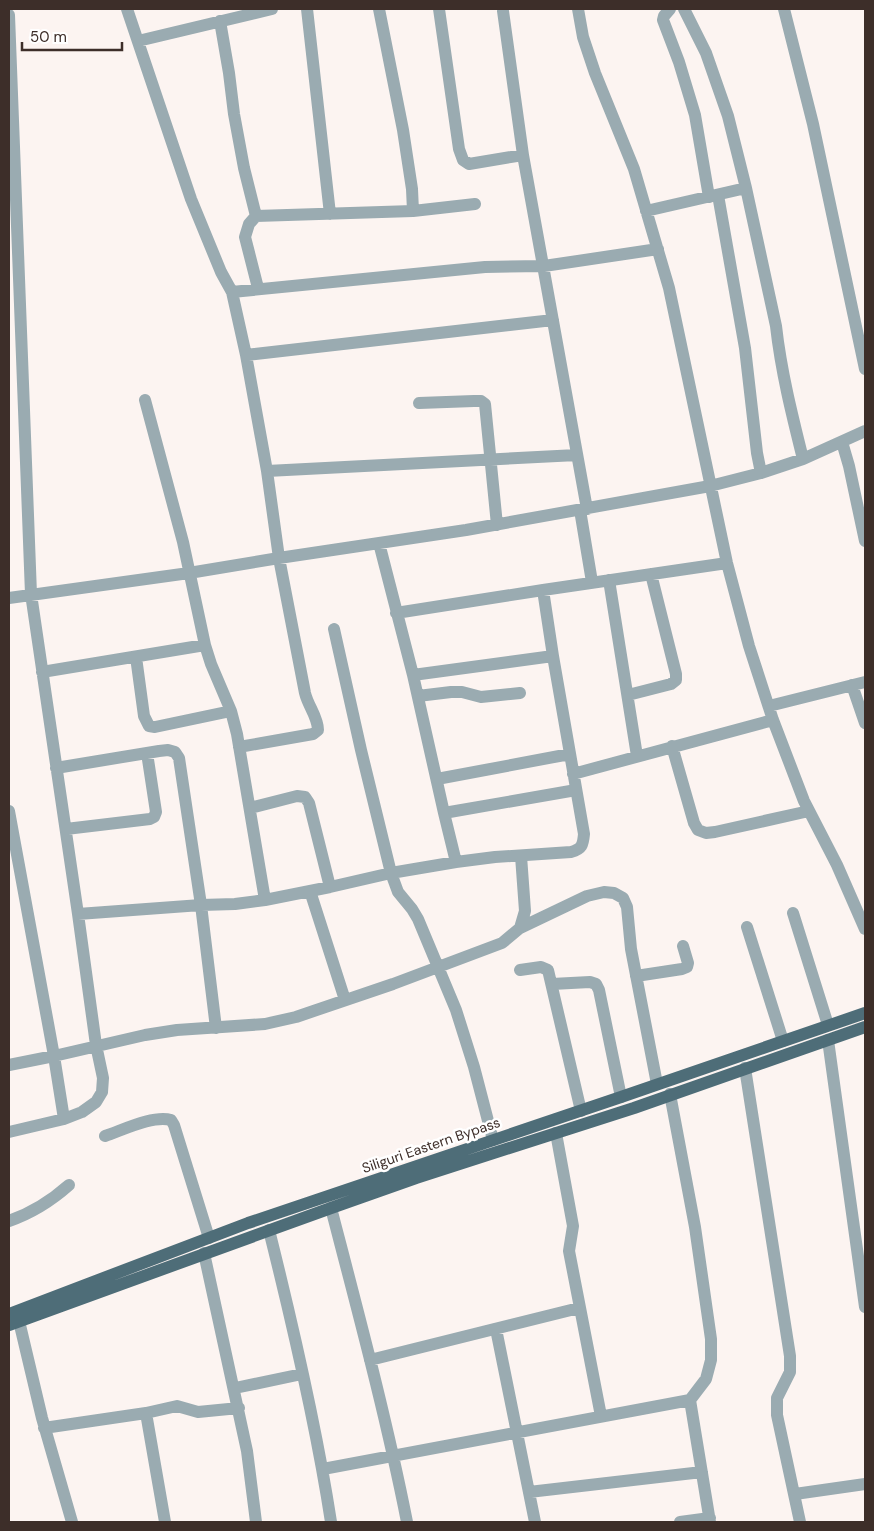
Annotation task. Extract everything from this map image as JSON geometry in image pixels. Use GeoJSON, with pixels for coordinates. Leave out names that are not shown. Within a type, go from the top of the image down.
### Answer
{"type":"FeatureCollection","features":[{"type":"Feature","properties":{"kind":"main road","name":"Siliguri Eastern Bypass"},"geometry":{"type":"LineString","coordinates":[[12,1320],[209,1238],[865,1013]]}},
{"type":"Feature","properties":{"kind":"main road","name":"Siliguri Eastern Bypass"},"geometry":{"type":"LineString","coordinates":[[12,1320],[330,1208],[634,1108],[865,1027]]}},
{"type":"Feature","properties":{"kind":"street"},"geometry":{"type":"LineString","coordinates":[[127,9],[191,199],[221,272],[232,292],[246,355],[305,693],[318,730],[313,734],[240,747]]}},
{"type":"Feature","properties":{"kind":"street"},"geometry":{"type":"LineString","coordinates":[[138,41],[272,9]]}},
{"type":"Feature","properties":{"kind":"street"},"geometry":{"type":"LineString","coordinates":[[307,9],[330,214]]}},
{"type":"Feature","properties":{"kind":"street"},"geometry":{"type":"LineString","coordinates":[[379,9],[403,130],[412,189],[413,211]]}},
{"type":"Feature","properties":{"kind":"street"},"geometry":{"type":"LineString","coordinates":[[439,9],[459,149],[463,160],[469,164],[524,155]]}},
{"type":"Feature","properties":{"kind":"street"},"geometry":{"type":"LineString","coordinates":[[578,9],[583,37],[634,169],[669,288],[727,563],[749,646],[789,765],[809,811],[862,915],[865,929]]}},
{"type":"Feature","properties":{"kind":"street"},"geometry":{"type":"LineString","coordinates":[[670,9],[663,20],[679,62],[714,196],[745,348],[761,473]]}},
{"type":"Feature","properties":{"kind":"street"},"geometry":{"type":"LineString","coordinates":[[684,9],[710,62],[728,116],[746,188],[776,326],[790,406],[803,459]]}},
{"type":"Feature","properties":{"kind":"street"},"geometry":{"type":"LineString","coordinates":[[784,9],[813,124],[865,369]]}},
{"type":"Feature","properties":{"kind":"street"},"geometry":{"type":"LineString","coordinates":[[503,11],[524,155],[577,456],[592,582]]}},
{"type":"Feature","properties":{"kind":"street"},"geometry":{"type":"LineString","coordinates":[[9,15],[31,594],[96,1045],[103,1078],[102,1092],[96,1102],[82,1112],[9,1132]]}},
{"type":"Feature","properties":{"kind":"street"},"geometry":{"type":"LineString","coordinates":[[220,21],[234,114],[244,168],[256,216]]}},
{"type":"Feature","properties":{"kind":"street"},"geometry":{"type":"LineString","coordinates":[[646,211],[746,188]]}},
{"type":"Feature","properties":{"kind":"street"},"geometry":{"type":"LineString","coordinates":[[258,288],[245,237],[249,224],[256,216],[413,211],[475,204]]}},
{"type":"Feature","properties":{"kind":"street"},"geometry":{"type":"LineString","coordinates":[[232,292],[485,266],[544,266],[658,250]]}},
{"type":"Feature","properties":{"kind":"street"},"geometry":{"type":"LineString","coordinates":[[246,355],[554,320]]}},
{"type":"Feature","properties":{"kind":"street"},"geometry":{"type":"LineString","coordinates":[[145,400],[183,542],[211,664],[231,710],[240,747],[265,900]]}},
{"type":"Feature","properties":{"kind":"street"},"geometry":{"type":"LineString","coordinates":[[419,403],[480,401],[484,404],[497,525]]}},
{"type":"Feature","properties":{"kind":"street"},"geometry":{"type":"LineString","coordinates":[[9,598],[189,573],[497,525],[710,486],[761,473],[803,459],[865,431]]}},
{"type":"Feature","properties":{"kind":"street"},"geometry":{"type":"LineString","coordinates":[[842,442],[865,541]]}},
{"type":"Feature","properties":{"kind":"street"},"geometry":{"type":"LineString","coordinates":[[266,471],[577,456]]}},
{"type":"Feature","properties":{"kind":"street"},"geometry":{"type":"LineString","coordinates":[[379,543],[413,675],[456,862]]}},
{"type":"Feature","properties":{"kind":"street"},"geometry":{"type":"LineString","coordinates":[[396,613],[727,563]]}},
{"type":"Feature","properties":{"kind":"street"},"geometry":{"type":"LineString","coordinates":[[628,695],[672,684],[676,680],[651,574]]}},
{"type":"Feature","properties":{"kind":"street"},"geometry":{"type":"LineString","coordinates":[[609,580],[637,756]]}},
{"type":"Feature","properties":{"kind":"street"},"geometry":{"type":"LineString","coordinates":[[78,914],[235,904],[265,900],[391,873],[456,862],[579,850],[584,844],[584,834],[553,656],[544,590]]}},
{"type":"Feature","properties":{"kind":"street"},"geometry":{"type":"LineString","coordinates":[[334,629],[391,873],[398,892],[418,919],[456,1010],[493,1140]]}},
{"type":"Feature","properties":{"kind":"street"},"geometry":{"type":"LineString","coordinates":[[42,672],[206,645]]}},
{"type":"Feature","properties":{"kind":"street"},"geometry":{"type":"LineString","coordinates":[[136,656],[144,716],[149,726],[155,727],[231,710]]}},
{"type":"Feature","properties":{"kind":"street"},"geometry":{"type":"LineString","coordinates":[[413,675],[553,656]]}},
{"type":"Feature","properties":{"kind":"street"},"geometry":{"type":"LineString","coordinates":[[769,706],[865,682]]}},
{"type":"Feature","properties":{"kind":"street"},"geometry":{"type":"LineString","coordinates":[[852,685],[865,723]]}},
{"type":"Feature","properties":{"kind":"street"},"geometry":{"type":"LineString","coordinates":[[418,696],[462,692],[481,698],[520,693]]}},
{"type":"Feature","properties":{"kind":"street"},"geometry":{"type":"LineString","coordinates":[[573,774],[773,720]]}},
{"type":"Feature","properties":{"kind":"street"},"geometry":{"type":"LineString","coordinates":[[672,746],[694,823],[698,830],[706,833],[715,832],[809,811]]}},
{"type":"Feature","properties":{"kind":"street"},"geometry":{"type":"LineString","coordinates":[[56,768],[168,750],[175,752],[179,758],[202,905],[216,1028]]}},
{"type":"Feature","properties":{"kind":"street"},"geometry":{"type":"LineString","coordinates":[[66,829],[154,817],[156,812],[147,753]]}},
{"type":"Feature","properties":{"kind":"street"},"geometry":{"type":"LineString","coordinates":[[437,779],[570,754]]}},
{"type":"Feature","properties":{"kind":"street"},"geometry":{"type":"LineString","coordinates":[[444,813],[576,790]]}},
{"type":"Feature","properties":{"kind":"street"},"geometry":{"type":"LineString","coordinates":[[250,808],[297,796],[305,798],[309,803],[330,887]]}},
{"type":"Feature","properties":{"kind":"street"},"geometry":{"type":"LineString","coordinates":[[9,811],[64,1118]]}},
{"type":"Feature","properties":{"kind":"street"},"geometry":{"type":"LineString","coordinates":[[520,928],[525,911],[521,856]]}},
{"type":"Feature","properties":{"kind":"street"},"geometry":{"type":"LineString","coordinates":[[310,891],[345,1000]]}},
{"type":"Feature","properties":{"kind":"street"},"geometry":{"type":"LineString","coordinates":[[9,1065],[145,1035],[177,1030],[265,1024],[296,1017],[502,943],[520,928],[587,896],[604,892],[614,893],[623,898],[627,907],[636,976],[657,1084]]}},
{"type":"Feature","properties":{"kind":"street"},"geometry":{"type":"LineString","coordinates":[[793,913],[828,1026]]}},
{"type":"Feature","properties":{"kind":"street"},"geometry":{"type":"LineString","coordinates":[[747,927],[783,1041]]}},
{"type":"Feature","properties":{"kind":"street"},"geometry":{"type":"LineString","coordinates":[[636,976],[682,970],[687,967],[688,963],[683,946]]}},
{"type":"Feature","properties":{"kind":"street"},"geometry":{"type":"LineString","coordinates":[[520,970],[541,967],[548,970],[580,1111]]}},
{"type":"Feature","properties":{"kind":"street"},"geometry":{"type":"LineString","coordinates":[[552,984],[590,982],[596,984],[599,990],[621,1097]]}},
{"type":"Feature","properties":{"kind":"street"},"geometry":{"type":"LineString","coordinates":[[828,1040],[865,1307]]}},
{"type":"Feature","properties":{"kind":"street"},"geometry":{"type":"LineString","coordinates":[[745,1068],[790,1356],[790,1372],[777,1398],[777,1415],[800,1522]]}},
{"type":"Feature","properties":{"kind":"street"},"geometry":{"type":"LineString","coordinates":[[323,1469],[690,1400],[706,1380],[711,1360],[711,1339],[695,1227],[670,1094]]}},
{"type":"Feature","properties":{"kind":"street"},"geometry":{"type":"LineString","coordinates":[[105,1136],[153,1120],[164,1118],[171,1120],[209,1238]]}},
{"type":"Feature","properties":{"kind":"street"},"geometry":{"type":"LineString","coordinates":[[556,1133],[573,1226],[569,1251],[601,1416]]}},
{"type":"Feature","properties":{"kind":"street"},"geometry":{"type":"LineString","coordinates":[[9,1221],[35,1210],[54,1199],[69,1184]]}},
{"type":"Feature","properties":{"kind":"street"},"geometry":{"type":"LineString","coordinates":[[330,1208],[394,1455],[407,1522]]}},
{"type":"Feature","properties":{"kind":"street"},"geometry":{"type":"LineString","coordinates":[[269,1230],[323,1469],[331,1522]]}},
{"type":"Feature","properties":{"kind":"street"},"geometry":{"type":"LineString","coordinates":[[204,1253],[239,1408],[247,1451],[256,1522]]}},
{"type":"Feature","properties":{"kind":"street"},"geometry":{"type":"LineString","coordinates":[[370,1360],[580,1308]]}},
{"type":"Feature","properties":{"kind":"street"},"geometry":{"type":"LineString","coordinates":[[12,1320],[72,1522]]}},
{"type":"Feature","properties":{"kind":"street"},"geometry":{"type":"LineString","coordinates":[[496,1329],[535,1522]]}},
{"type":"Feature","properties":{"kind":"street"},"geometry":{"type":"LineString","coordinates":[[234,1388],[302,1374]]}},
{"type":"Feature","properties":{"kind":"street"},"geometry":{"type":"LineString","coordinates":[[680,1522],[710,1520],[690,1400]]}},
{"type":"Feature","properties":{"kind":"street"},"geometry":{"type":"LineString","coordinates":[[44,1428],[146,1413],[177,1406],[198,1412],[239,1408]]}},
{"type":"Feature","properties":{"kind":"street"},"geometry":{"type":"LineString","coordinates":[[146,1413],[165,1522]]}},
{"type":"Feature","properties":{"kind":"street"},"geometry":{"type":"LineString","coordinates":[[529,1492],[702,1472]]}},
{"type":"Feature","properties":{"kind":"street"},"geometry":{"type":"LineString","coordinates":[[795,1494],[865,1484]]}}]}
